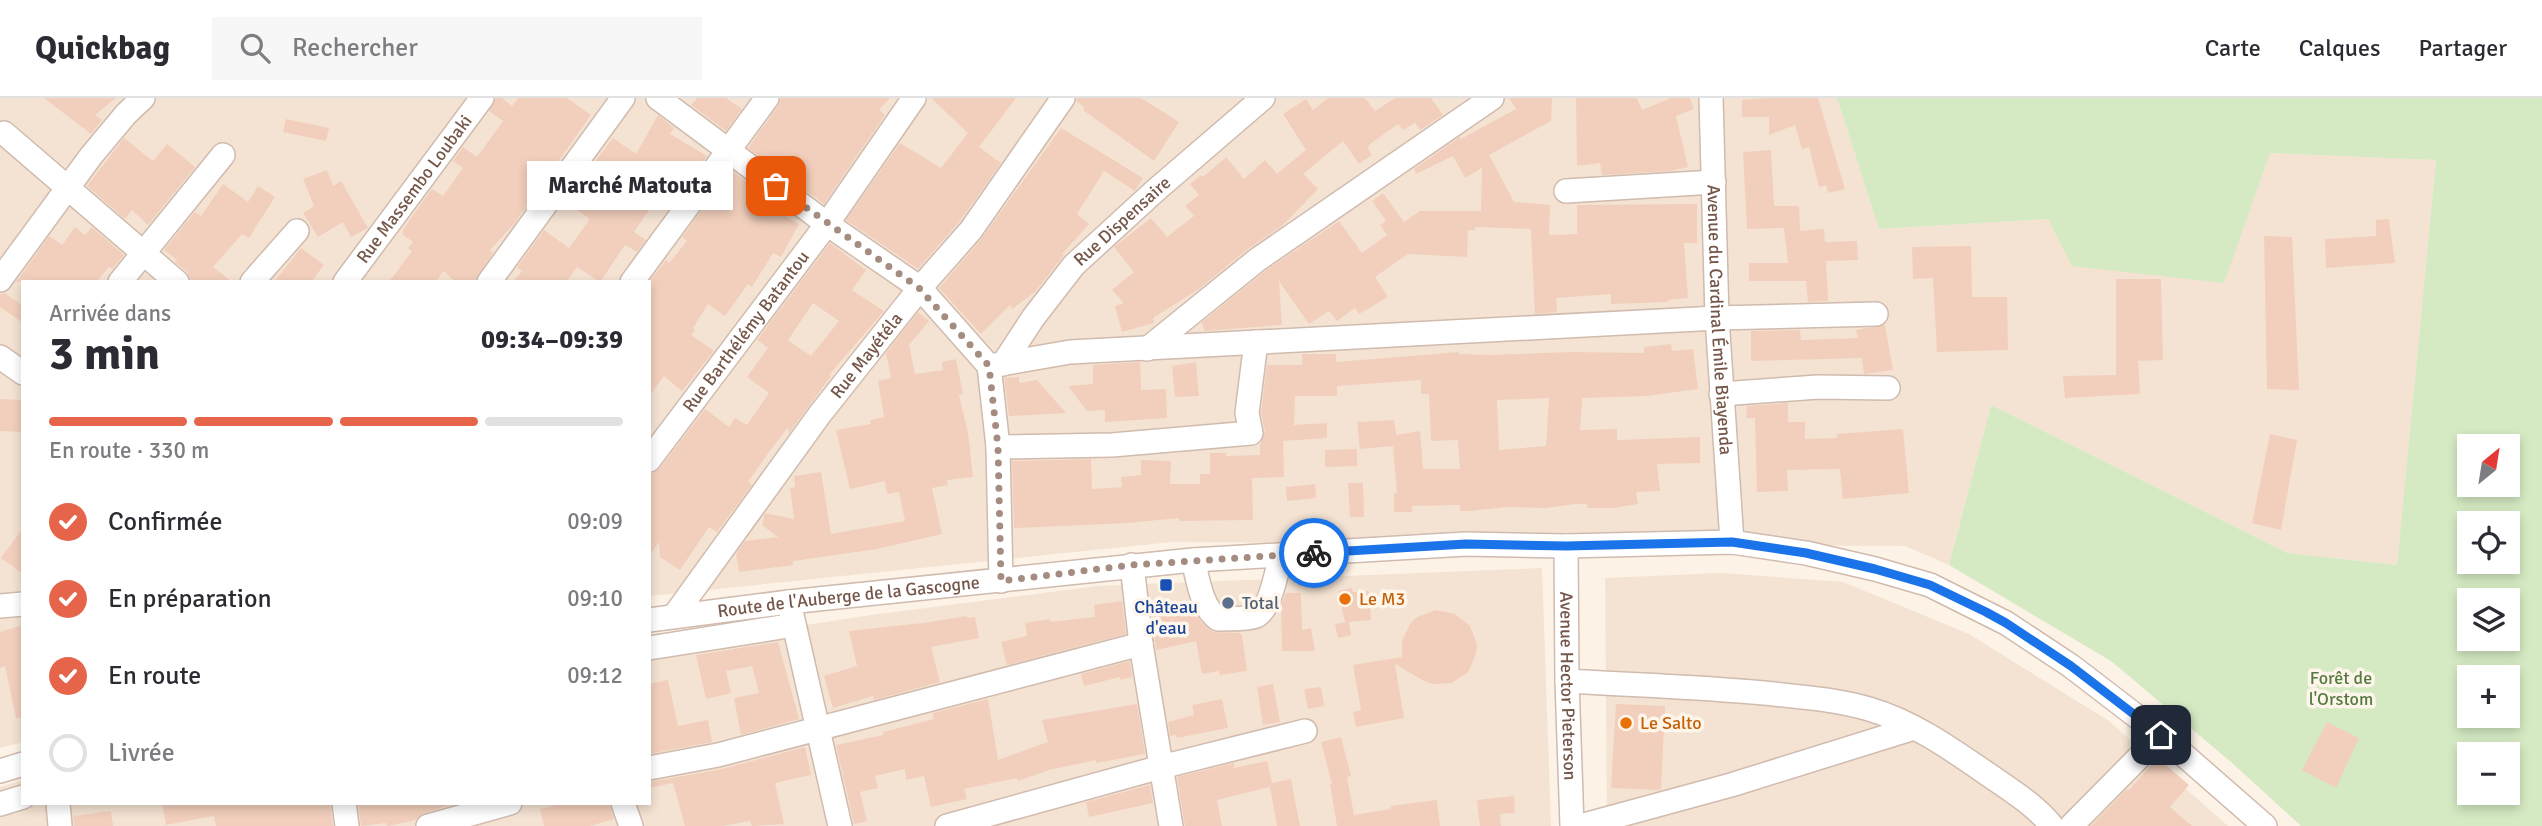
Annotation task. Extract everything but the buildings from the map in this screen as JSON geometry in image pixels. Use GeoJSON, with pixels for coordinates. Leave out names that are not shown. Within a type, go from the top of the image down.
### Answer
{"type":"FeatureCollection","features":[{"type":"Feature","properties":{"kind":"street"},"geometry":{"type":"LineString","coordinates":[[0,280],[68,188],[119,106],[143,98]]}},
{"type":"Feature","properties":{"kind":"street","name":"Rue Massembo Loubaki"},"geometry":{"type":"LineString","coordinates":[[346,280],[482,98]]}},
{"type":"Feature","properties":{"kind":"street"},"geometry":{"type":"LineString","coordinates":[[490,280],[623,98]]}},
{"type":"Feature","properties":{"kind":"street"},"geometry":{"type":"LineString","coordinates":[[658,98],[827,224],[919,288],[996,365],[1001,581]]}},
{"type":"Feature","properties":{"kind":"street"},"geometry":{"type":"LineString","coordinates":[[633,280],[767,98]]}},
{"type":"Feature","properties":{"kind":"street","name":"Rue Barthélémy Batantou"},"geometry":{"type":"LineString","coordinates":[[651,457],[827,224],[914,98]]}},
{"type":"Feature","properties":{"kind":"street","name":"Rue Mayétéla"},"geometry":{"type":"LineString","coordinates":[[674,616],[820,414],[919,288],[971,230],[1063,98]]}},
{"type":"Feature","properties":{"kind":"street","name":"Rue Dispensaire"},"geometry":{"type":"LineString","coordinates":[[996,365],[1074,265],[1263,98]]}},
{"type":"Feature","properties":{"kind":"street"},"geometry":{"type":"LineString","coordinates":[[1147,349],[1257,260],[1492,98]]}},
{"type":"Feature","properties":{"kind":"street","name":"Avenue du Cardinal Émile Biayenda"},"geometry":{"type":"LineString","coordinates":[[1711,98],[1717,318],[1732,542]]}},
{"type":"Feature","properties":{"kind":"street"},"geometry":{"type":"LineString","coordinates":[[4,133],[175,280]]}},
{"type":"Feature","properties":{"kind":"street"},"geometry":{"type":"LineString","coordinates":[[122,280],[223,155]]}},
{"type":"Feature","properties":{"kind":"street"},"geometry":{"type":"LineString","coordinates":[[1566,191],[1714,182]]}},
{"type":"Feature","properties":{"kind":"street"},"geometry":{"type":"LineString","coordinates":[[254,280],[296,231]]}},
{"type":"Feature","properties":{"kind":"street"},"geometry":{"type":"LineString","coordinates":[[996,365],[1070,352],[1717,318],[1876,314]]}},
{"type":"Feature","properties":{"kind":"street"},"geometry":{"type":"LineString","coordinates":[[998,447],[1112,444],[1251,433],[1247,413],[1256,342]]}},
{"type":"Feature","properties":{"kind":"street"},"geometry":{"type":"LineString","coordinates":[[0,357],[21,372]]}},
{"type":"Feature","properties":{"kind":"street"},"geometry":{"type":"LineString","coordinates":[[1721,394],[1818,387],[1888,388]]}},
{"type":"Feature","properties":{"kind":"street","name":"Route de l'Auberge de la Gascogne"},"geometry":{"type":"LineString","coordinates":[[651,620],[789,602],[1193,560],[1466,544],[1566,546],[1732,542],[1806,553],[1930,585],[2006,623],[2071,666],[2161,735],[2265,826]]}},
{"type":"Feature","properties":{"kind":"street","name":"Avenue Hector Pieterson"},"geometry":{"type":"LineString","coordinates":[[1566,546],[1572,826]]}},
{"type":"Feature","properties":{"kind":"street"},"geometry":{"type":"LineString","coordinates":[[1193,560],[1204,600],[1211,614],[1218,619],[1256,616],[1263,610],[1271,593],[1281,555]]}},
{"type":"Feature","properties":{"kind":"street"},"geometry":{"type":"LineString","coordinates":[[1132,565],[1141,644],[1171,826]]}},
{"type":"Feature","properties":{"kind":"street"},"geometry":{"type":"LineString","coordinates":[[789,602],[839,826]]}},
{"type":"Feature","properties":{"kind":"street"},"geometry":{"type":"LineString","coordinates":[[0,606],[21,604]]}},
{"type":"Feature","properties":{"kind":"street"},"geometry":{"type":"LineString","coordinates":[[651,648],[794,625]]}},
{"type":"Feature","properties":{"kind":"street"},"geometry":{"type":"LineString","coordinates":[[651,768],[718,755],[1141,644]]}},
{"type":"Feature","properties":{"kind":"street"},"geometry":{"type":"LineString","coordinates":[[1567,681],[1727,690],[1834,700],[1872,710],[1914,728],[1959,754],[2018,795],[2042,814],[2052,826]]}},
{"type":"Feature","properties":{"kind":"street"},"geometry":{"type":"LineString","coordinates":[[1580,826],[1731,785],[1914,728]]}},
{"type":"Feature","properties":{"kind":"street"},"geometry":{"type":"LineString","coordinates":[[947,826],[1161,767],[1305,731]]}},
{"type":"Feature","properties":{"kind":"street"},"geometry":{"type":"LineString","coordinates":[[2071,826],[2161,735]]}},
{"type":"Feature","properties":{"kind":"street"},"geometry":{"type":"LineString","coordinates":[[0,771],[21,765]]}},
{"type":"Feature","properties":{"kind":"street"},"geometry":{"type":"LineString","coordinates":[[0,804],[21,798]]}},
{"type":"Feature","properties":{"kind":"street"},"geometry":{"type":"LineString","coordinates":[[58,805],[60,826]]}},
{"type":"Feature","properties":{"kind":"street"},"geometry":{"type":"LineString","coordinates":[[344,805],[347,826]]}},
{"type":"Feature","properties":{"kind":"street"},"geometry":{"type":"LineString","coordinates":[[428,826],[503,805]]}},
{"type":"Feature","properties":{"kind":"street"},"geometry":{"type":"LineString","coordinates":[[624,805],[631,826]]}},
{"type":"Feature","properties":{"kind":"shaded area"},"geometry":{"type":"Polygon","coordinates":[[[0,98],[1837,98],[1879,229],[2048,219],[2223,282],[2270,153],[2436,160],[2397,565],[2287,553],[1991,405],[1949,565],[1905,546],[1172,542],[651,596],[651,280],[21,280],[21,743],[0,748],[0,98]]]}},
{"type":"Feature","properties":{"kind":"shaded area"},"geometry":{"type":"Polygon","coordinates":[[[1542,568],[1551,826],[0,826],[0,787],[21,781],[21,805],[651,805],[651,649],[871,615],[1097,586],[1542,568]]]}},
{"type":"Feature","properties":{"kind":"shaded area"},"geometry":{"type":"Polygon","coordinates":[[[1721,573],[1843,582],[1969,634],[2109,721],[2228,826],[1607,826],[1605,578],[1721,573]]]}},
{"type":"Feature","properties":{"kind":"green space","name":"Forêt de l'Orstom"},"geometry":{"type":"Polygon","coordinates":[[[1837,98],[2542,98],[2542,826],[2301,826],[2231,762],[2111,661],[1949,565],[1991,405],[2287,553],[2397,565],[2436,160],[2270,153],[2224,283],[2072,266],[2048,219],[1879,229],[1837,98]]]}},
{"type":"Feature","properties":{"kind":"way so far"},"geometry":{"type":"LineString","coordinates":[[776,186],[919,288],[989,366],[998,447],[1001,581],[1132,565],[1314,553]]}},
{"type":"Feature","properties":{"kind":"place","name":"Marché Matouta"},"geometry":{"type":"Point","coordinates":[776,186]}},
{"type":"Feature","properties":{"kind":"place","name":"Château d'eau"},"geometry":{"type":"Point","coordinates":[1166,585]}},
{"type":"Feature","properties":{"kind":"place","name":"Le M3"},"geometry":{"type":"Point","coordinates":[1345,599]}},
{"type":"Feature","properties":{"kind":"place","name":"Total"},"geometry":{"type":"Point","coordinates":[1228,603]}},
{"type":"Feature","properties":{"kind":"place","name":"Le Salto"},"geometry":{"type":"Point","coordinates":[1626,723]}},
{"type":"Feature","properties":{"kind":"route"},"geometry":{"type":"LineString","coordinates":[[1314,553],[1466,544],[1566,546],[1732,542],[1806,553],[1930,585],[1986,612],[2071,666],[2161,735]]}}]}
